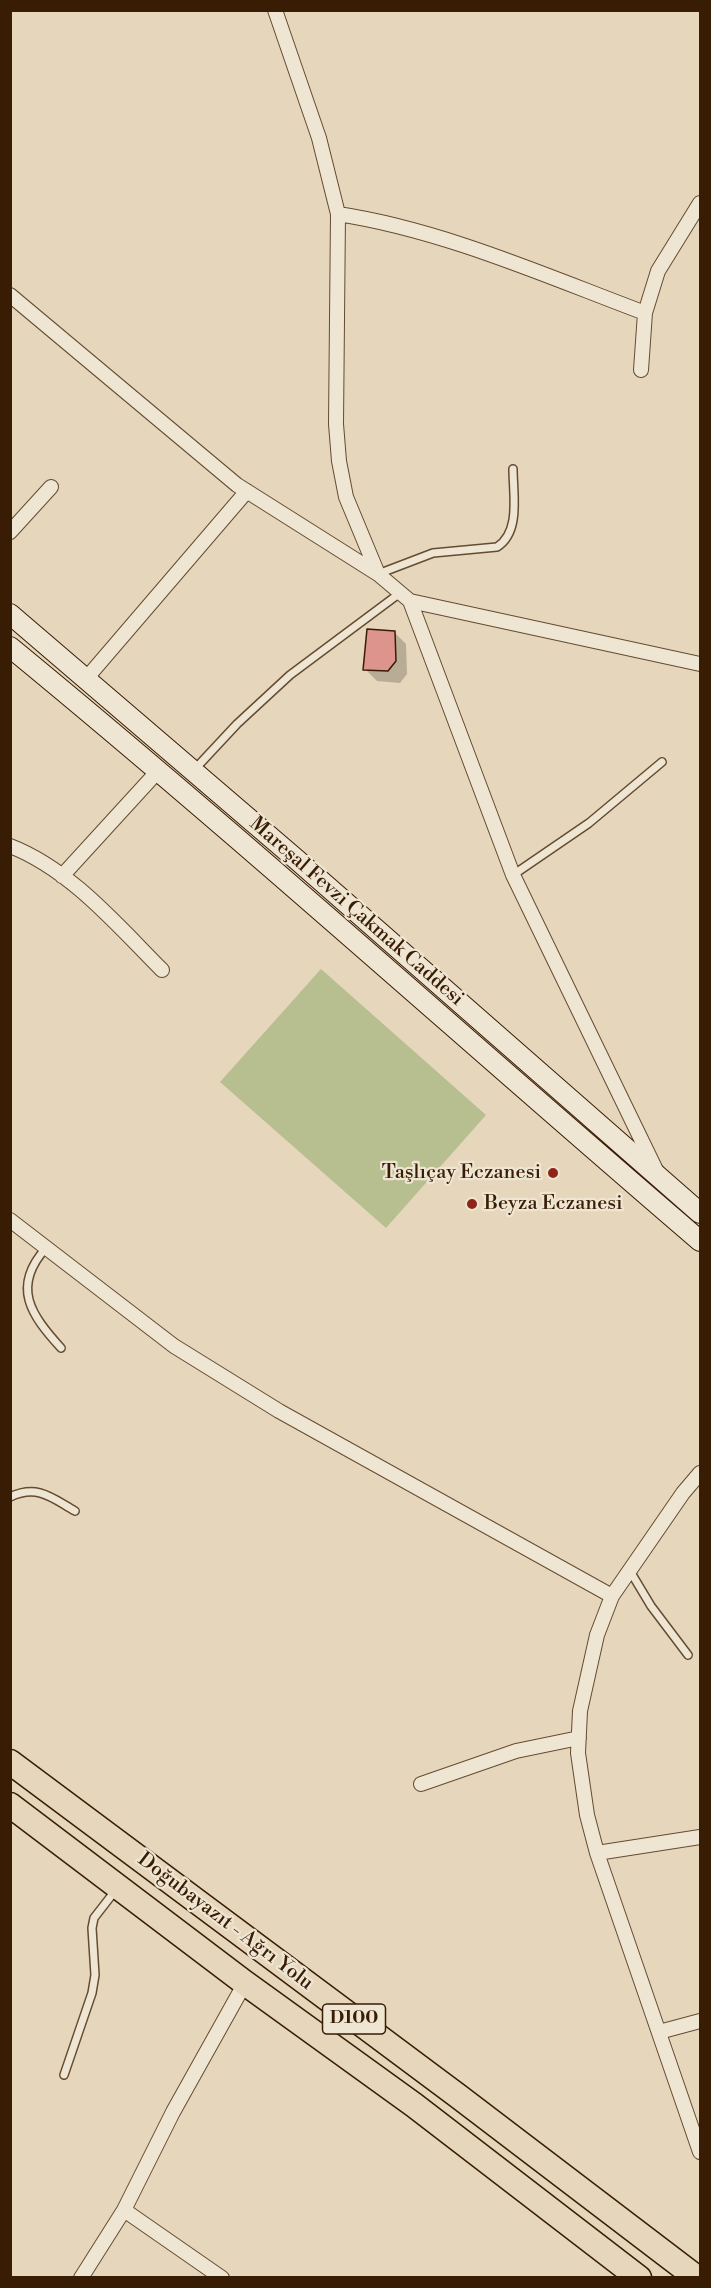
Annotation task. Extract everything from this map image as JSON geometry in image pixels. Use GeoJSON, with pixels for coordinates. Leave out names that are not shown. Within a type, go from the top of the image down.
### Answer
{"type":"FeatureCollection","features":[{"type":"Feature","properties":{"kind":"highway","name":"Doğubayazıt - Ağrı Yolu"},"geometry":{"type":"LineString","coordinates":[[10,1762],[697,2277]]}},
{"type":"Feature","properties":{"kind":"highway","name":"Doğubayazıt - Ağrı Yolu"},"geometry":{"type":"LineString","coordinates":[[10,1805],[246,1983],[414,2104],[639,2277]]}},
{"type":"Feature","properties":{"kind":"street"},"geometry":{"type":"LineString","coordinates":[[275,10],[319,138],[338,214],[336,424],[339,461],[346,497],[378,574]]}},
{"type":"Feature","properties":{"kind":"street"},"geometry":{"type":"LineString","coordinates":[[641,370],[645,313],[658,271],[700,203]]}},
{"type":"Feature","properties":{"kind":"street"},"geometry":{"type":"LineString","coordinates":[[338,214],[374,219],[475,250],[645,313]]}},
{"type":"Feature","properties":{"kind":"street"},"geometry":{"type":"LineString","coordinates":[[10,295],[247,491],[378,574],[405,597],[513,874],[660,1177]]}},
{"type":"Feature","properties":{"kind":"street"},"geometry":{"type":"LineString","coordinates":[[10,532],[51,487]]}},
{"type":"Feature","properties":{"kind":"street"},"geometry":{"type":"LineString","coordinates":[[85,680],[247,491]]}},
{"type":"Feature","properties":{"kind":"street"},"geometry":{"type":"LineString","coordinates":[[405,597],[698,660]]}},
{"type":"Feature","properties":{"kind":"street","name":"Mareşal Fevzi Çakmak Caddesi"},"geometry":{"type":"LineString","coordinates":[[10,614],[194,771],[700,1213]]}},
{"type":"Feature","properties":{"kind":"street","name":"Mareşal Fevzi Çakmak Caddesi"},"geometry":{"type":"LineString","coordinates":[[10,647],[158,771],[700,1241]]}},
{"type":"Feature","properties":{"kind":"street"},"geometry":{"type":"LineString","coordinates":[[62,876],[158,771]]}},
{"type":"Feature","properties":{"kind":"street"},"geometry":{"type":"LineString","coordinates":[[10,846],[27,853],[62,876],[162,970]]}},
{"type":"Feature","properties":{"kind":"street"},"geometry":{"type":"LineString","coordinates":[[10,1220],[174,1346],[279,1411],[612,1596]]}},
{"type":"Feature","properties":{"kind":"street"},"geometry":{"type":"LineString","coordinates":[[700,1473],[683,1493],[612,1596],[597,1635],[580,1711],[578,1753],[587,1815],[597,1852],[700,2152]]}},
{"type":"Feature","properties":{"kind":"street"},"geometry":{"type":"LineString","coordinates":[[421,1784],[516,1751],[579,1738]]}},
{"type":"Feature","properties":{"kind":"street"},"geometry":{"type":"LineString","coordinates":[[597,1852],[700,1837]]}},
{"type":"Feature","properties":{"kind":"street"},"geometry":{"type":"LineString","coordinates":[[81,2277],[124,2210],[173,2112],[246,1983]]}},
{"type":"Feature","properties":{"kind":"street"},"geometry":{"type":"LineString","coordinates":[[659,2032],[700,2020]]}},
{"type":"Feature","properties":{"kind":"street"},"geometry":{"type":"LineString","coordinates":[[124,2210],[222,2277]]}},
{"type":"Feature","properties":{"kind":"lane"},"geometry":{"type":"LineString","coordinates":[[378,574],[433,553],[497,547],[505,542],[510,534],[513,520],[513,470]]}},
{"type":"Feature","properties":{"kind":"lane"},"geometry":{"type":"LineString","coordinates":[[194,771],[237,724],[290,675],[405,597]]}},
{"type":"Feature","properties":{"kind":"lane"},"geometry":{"type":"LineString","coordinates":[[513,874],[589,823],[662,762]]}},
{"type":"Feature","properties":{"kind":"lane"},"geometry":{"type":"LineString","coordinates":[[46,1248],[34,1260],[30,1270],[28,1285],[30,1304],[38,1323],[61,1348]]}},
{"type":"Feature","properties":{"kind":"lane"},"geometry":{"type":"LineString","coordinates":[[10,1497],[31,1491],[42,1493],[75,1511]]}},
{"type":"Feature","properties":{"kind":"lane"},"geometry":{"type":"LineString","coordinates":[[630,1570],[651,1606],[688,1655]]}},
{"type":"Feature","properties":{"kind":"lane"},"geometry":{"type":"LineString","coordinates":[[64,2075],[92,1993],[95,1976],[93,1918],[118,1887]]}},
{"type":"Feature","properties":{"kind":"green space"},"geometry":{"type":"Polygon","coordinates":[[[321,969],[486,1115],[386,1228],[220,1082],[321,969]]]}},
{"type":"Feature","properties":{"kind":"building"},"geometry":{"type":"Polygon","coordinates":[[[367,629],[395,631],[396,661],[388,671],[363,670],[367,629]]]}},
{"type":"Feature","properties":{"kind":"place","name":"Taşlıçay Eczanesi"},"geometry":{"type":"Point","coordinates":[553,1173]}},
{"type":"Feature","properties":{"kind":"place","name":"Beyza Eczanesi"},"geometry":{"type":"Point","coordinates":[472,1204]}}]}
